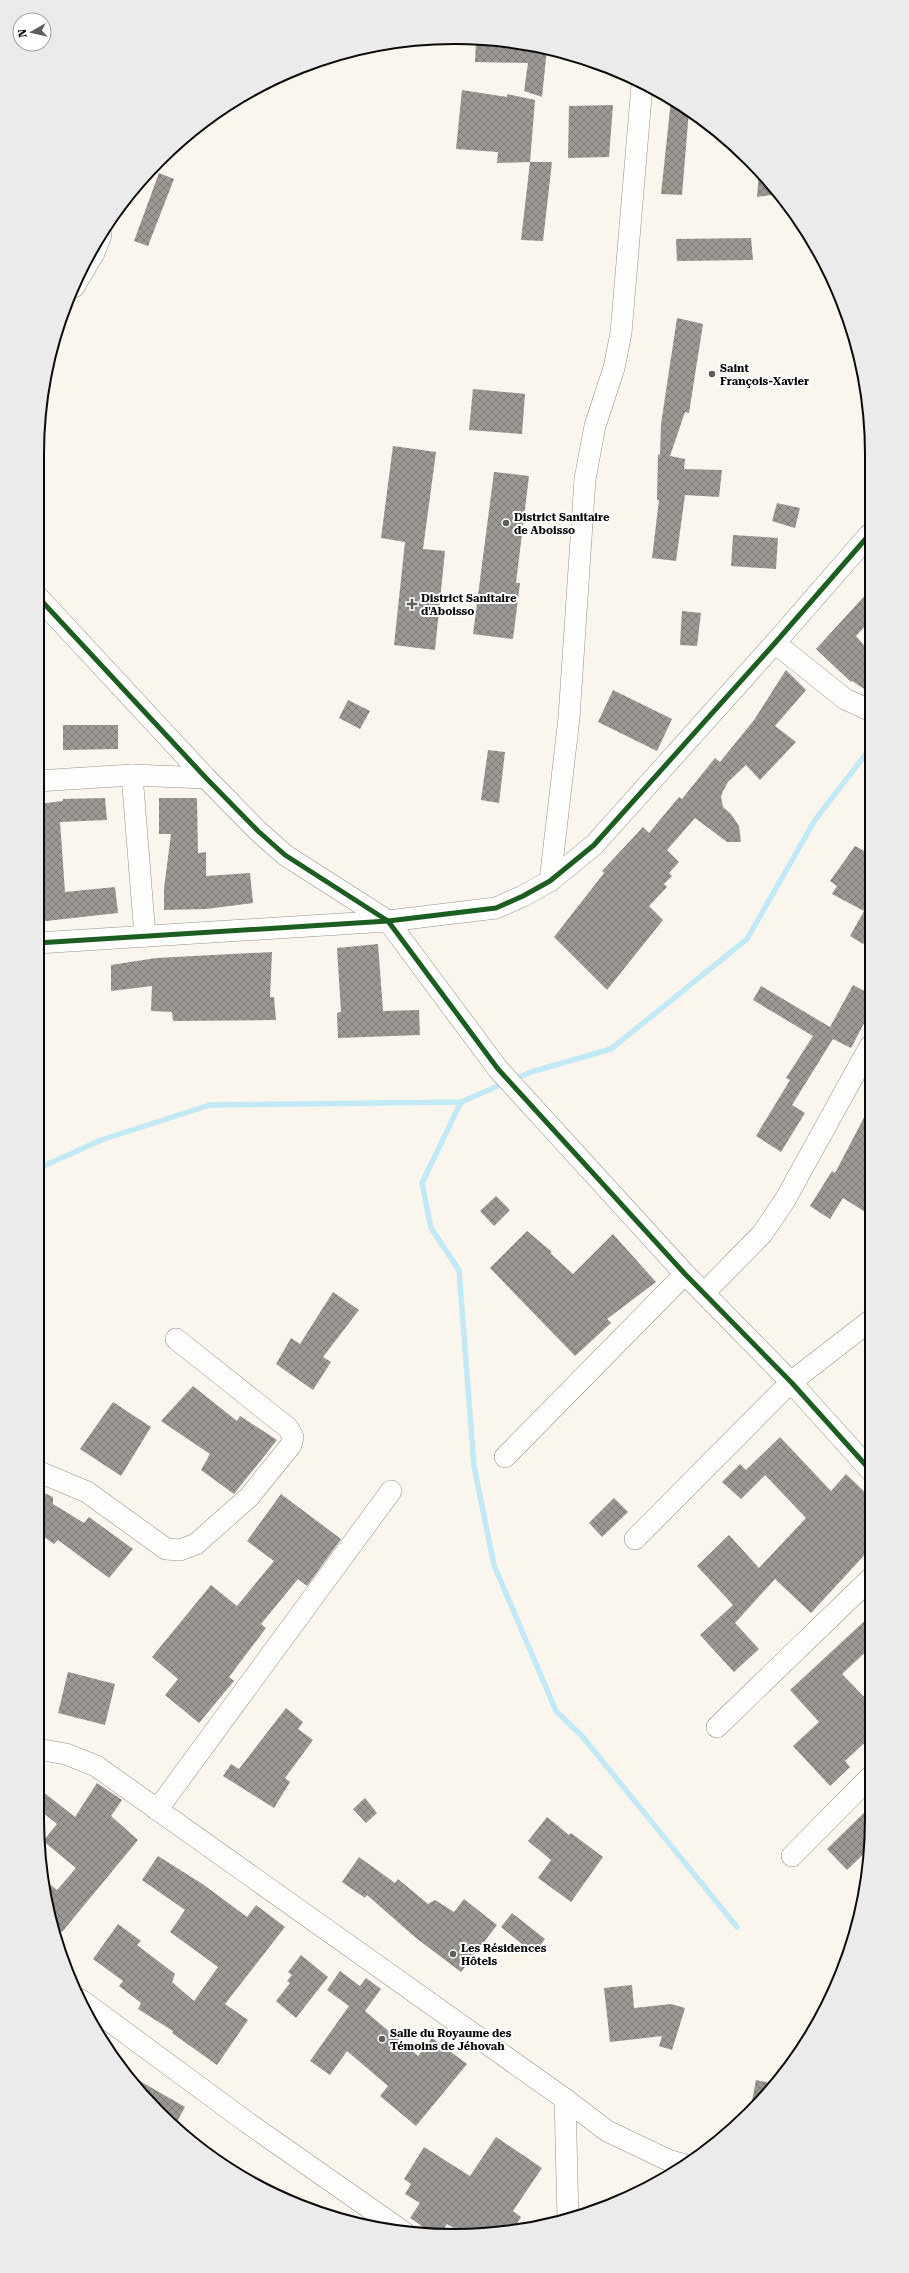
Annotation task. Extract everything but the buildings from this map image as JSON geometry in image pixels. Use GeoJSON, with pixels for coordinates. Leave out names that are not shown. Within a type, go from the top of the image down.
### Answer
{"type":"FeatureCollection","features":[{"type":"Feature","properties":{"kind":"street"},"geometry":{"type":"LineString","coordinates":[[550,880],[569,718],[585,479],[595,426],[614,368],[621,333],[642,89]]}},
{"type":"Feature","properties":{"kind":"street"},"geometry":{"type":"LineString","coordinates":[[44,943],[388,922],[496,908],[523,896],[550,880],[594,845],[775,643],[865,540]]}},
{"type":"Feature","properties":{"kind":"street"},"geometry":{"type":"LineString","coordinates":[[44,604],[206,778],[258,831],[285,855],[388,922],[498,1068],[685,1274],[791,1382],[865,1463]]}},
{"type":"Feature","properties":{"kind":"street"},"geometry":{"type":"LineString","coordinates":[[775,643],[844,698],[865,708]]}},
{"type":"Feature","properties":{"kind":"street"},"geometry":{"type":"LineString","coordinates":[[44,781],[132,775],[206,778]]}},
{"type":"Feature","properties":{"kind":"street"},"geometry":{"type":"LineString","coordinates":[[132,775],[145,936]]}},
{"type":"Feature","properties":{"kind":"street"},"geometry":{"type":"LineString","coordinates":[[704,1293],[762,1234],[785,1200],[865,1055]]}},
{"type":"Feature","properties":{"kind":"street"},"geometry":{"type":"LineString","coordinates":[[506,1458],[685,1274]]}},
{"type":"Feature","properties":{"kind":"street"},"geometry":{"type":"LineString","coordinates":[[635,1539],[791,1382],[865,1325]]}},
{"type":"Feature","properties":{"kind":"street"},"geometry":{"type":"LineString","coordinates":[[44,1474],[87,1492],[166,1549],[180,1550],[196,1544],[250,1497],[291,1445],[293,1437],[288,1428],[176,1339]]}},
{"type":"Feature","properties":{"kind":"street"},"geometry":{"type":"LineString","coordinates":[[157,1810],[391,1491]]}},
{"type":"Feature","properties":{"kind":"street"},"geometry":{"type":"LineString","coordinates":[[717,1727],[865,1584]]}},
{"type":"Feature","properties":{"kind":"street"},"geometry":{"type":"LineString","coordinates":[[44,1750],[66,1754],[96,1766],[566,2099],[607,2131],[668,2160],[678,2163]]}},
{"type":"Feature","properties":{"kind":"street"},"geometry":{"type":"LineString","coordinates":[[792,1856],[865,1782]]}},
{"type":"Feature","properties":{"kind":"street"},"geometry":{"type":"LineString","coordinates":[[89,2006],[248,2123],[392,2224]]}},
{"type":"Feature","properties":{"kind":"street"},"geometry":{"type":"LineString","coordinates":[[566,2099],[568,2213]]}},
{"type":"Feature","properties":{"kind":"waterway"},"geometry":{"type":"LineString","coordinates":[[513,1080],[531,1072],[611,1049],[747,939],[815,820],[865,755]]}},
{"type":"Feature","properties":{"kind":"waterway"},"geometry":{"type":"LineString","coordinates":[[44,1166],[101,1140],[210,1105],[461,1102],[505,1083]]}},
{"type":"Feature","properties":{"kind":"waterway"},"geometry":{"type":"LineString","coordinates":[[461,1102],[422,1183],[431,1228],[459,1270],[474,1466],[494,1565],[556,1711],[582,1736],[737,1927]]}},
{"type":"Feature","properties":{"kind":"cycle path"},"geometry":{"type":"LineString","coordinates":[[44,943],[388,921],[496,908],[523,896],[550,881],[594,845],[775,643],[865,540]]}},
{"type":"Feature","properties":{"kind":"cycle path"},"geometry":{"type":"LineString","coordinates":[[44,604],[206,778],[258,831],[285,855],[388,921],[498,1069],[685,1274],[791,1382],[865,1464]]}},
{"type":"Feature","properties":{"kind":"place","name":"Saint François-Xavier"},"geometry":{"type":"Point","coordinates":[712,374]}},
{"type":"Feature","properties":{"kind":"place","name":"District Sanitaire de Aboisso"},"geometry":{"type":"Point","coordinates":[506,523]}},
{"type":"Feature","properties":{"kind":"place","name":"District Sanitaire d'Aboisso"},"geometry":{"type":"Point","coordinates":[412,604]}},
{"type":"Feature","properties":{"kind":"place","name":"Les Résidences Hôtels"},"geometry":{"type":"Point","coordinates":[453,1954]}},
{"type":"Feature","properties":{"kind":"place","name":"Salle du Royaume des Témoins de Jéhovah"},"geometry":{"type":"Point","coordinates":[382,2039]}}]}
